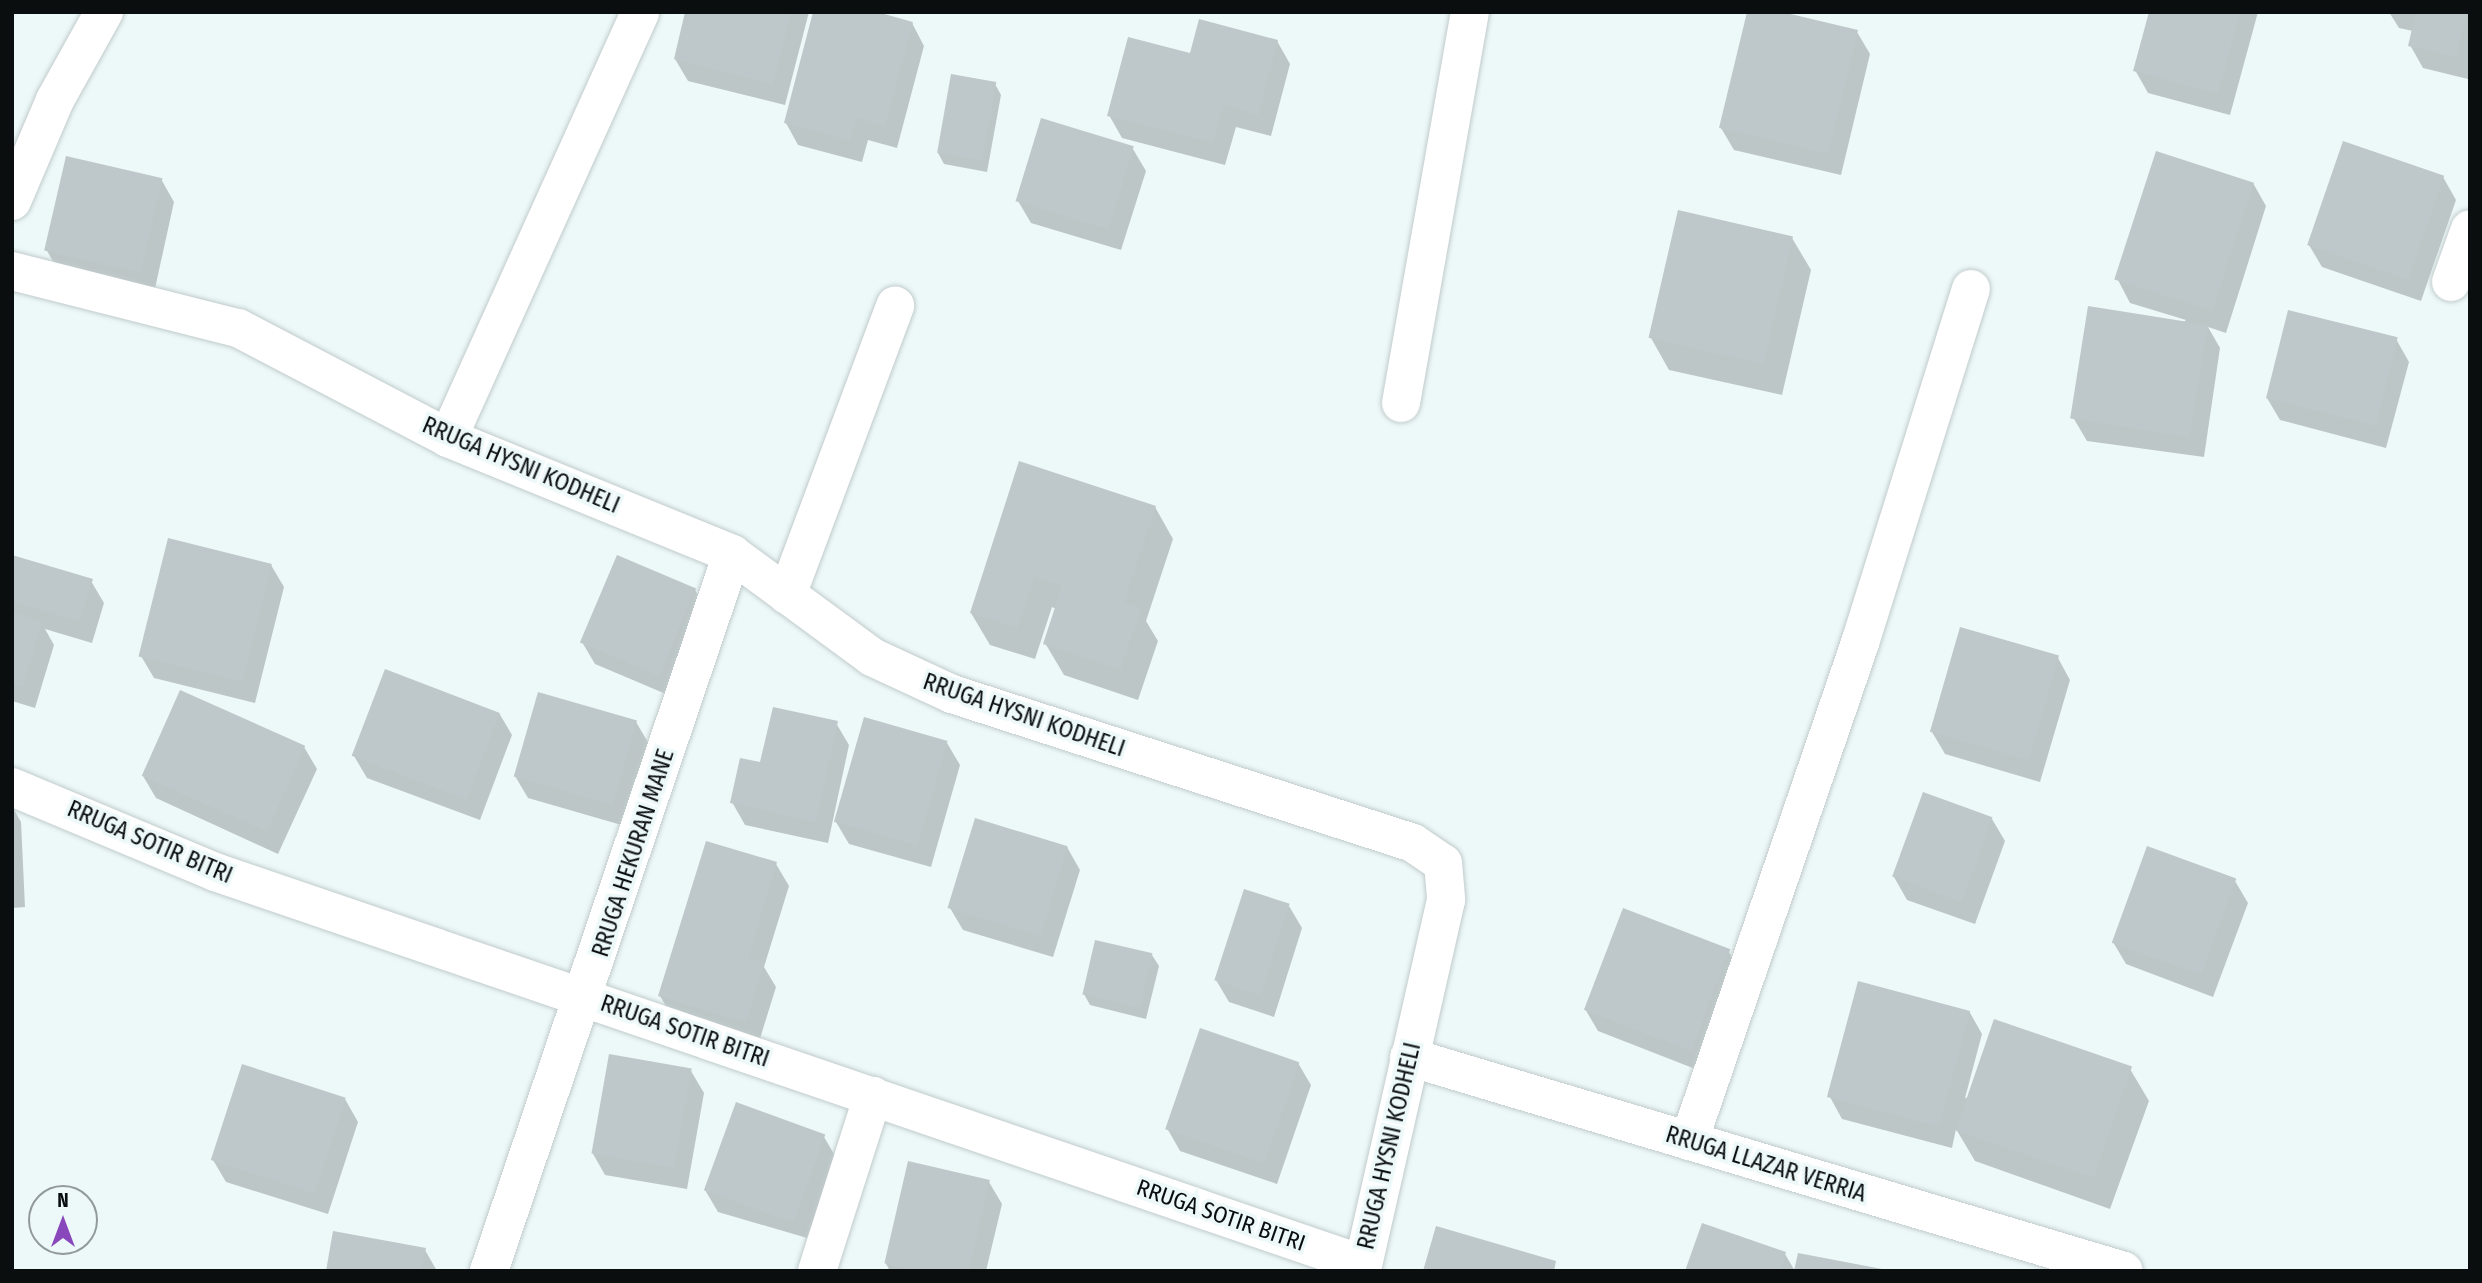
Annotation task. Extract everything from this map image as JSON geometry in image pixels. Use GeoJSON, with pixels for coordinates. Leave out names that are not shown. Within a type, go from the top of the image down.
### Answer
{"type":"FeatureCollection","features":[{"type":"Feature","properties":{"kind":"street"},"geometry":{"type":"LineString","coordinates":[[12,201],[55,100],[104,12]]}},
{"type":"Feature","properties":{"kind":"street"},"geometry":{"type":"LineString","coordinates":[[448,438],[640,12]]}},
{"type":"Feature","properties":{"kind":"street"},"geometry":{"type":"LineString","coordinates":[[1401,403],[1471,12]]}},
{"type":"Feature","properties":{"kind":"street"},"geometry":{"type":"LineString","coordinates":[[2451,282],[2470,229]]}},
{"type":"Feature","properties":{"kind":"street","name":"RRUGA HYSNI KODHELI"},"geometry":{"type":"LineString","coordinates":[[12,271],[238,328],[448,438],[732,554],[872,657],[952,694],[1413,843],[1443,863],[1446,900],[1362,1267]]}},
{"type":"Feature","properties":{"kind":"street"},"geometry":{"type":"LineString","coordinates":[[1689,1141],[1860,643],[1971,289]]}},
{"type":"Feature","properties":{"kind":"street"},"geometry":{"type":"LineString","coordinates":[[787,595],[895,306]]}},
{"type":"Feature","properties":{"kind":"street","name":"RRUGA HEKURAN MANE"},"geometry":{"type":"LineString","coordinates":[[489,1271],[585,997],[732,554]]}},
{"type":"Feature","properties":{"kind":"street","name":"RRUGA SOTIR BITRI"},"geometry":{"type":"LineString","coordinates":[[12,787],[215,872],[873,1096],[1362,1267]]}},
{"type":"Feature","properties":{"kind":"street","name":"RRUGA LLAZAR VERRIA"},"geometry":{"type":"LineString","coordinates":[[1409,1057],[2124,1271]]}},
{"type":"Feature","properties":{"kind":"street"},"geometry":{"type":"LineString","coordinates":[[817,1271],[873,1096]]}},
{"type":"Feature","properties":{"kind":"building"},"geometry":{"type":"Polygon","coordinates":[[[685,12],[791,12],[773,84],[674,59],[685,12]]]}},
{"type":"Feature","properties":{"kind":"building"},"geometry":{"type":"Polygon","coordinates":[[[813,12],[877,12],[913,22],[885,126],[856,118],[850,141],[784,123],[813,12]]]}},
{"type":"Feature","properties":{"kind":"building"},"geometry":{"type":"Polygon","coordinates":[[[1747,12],[1782,12],[1858,30],[1828,154],[1719,128],[1747,12]]]}},
{"type":"Feature","properties":{"kind":"building"},"geometry":{"type":"Polygon","coordinates":[[[2149,12],[2240,12],[2218,94],[2133,71],[2149,12]]]}},
{"type":"Feature","properties":{"kind":"building"},"geometry":{"type":"Polygon","coordinates":[[[2416,12],[2467,12],[2456,57],[2408,46],[2416,12]]]}},
{"type":"Feature","properties":{"kind":"building"},"geometry":{"type":"Polygon","coordinates":[[[1199,19],[1278,40],[1258,115],[1223,105],[1213,143],[1107,116],[1128,37],[1190,53],[1199,19]]]}},
{"type":"Feature","properties":{"kind":"building"},"geometry":{"type":"Polygon","coordinates":[[[951,74],[996,82],[982,161],[937,153],[951,74]]]}},
{"type":"Feature","properties":{"kind":"building"},"geometry":{"type":"Polygon","coordinates":[[[1041,118],[1134,146],[1108,230],[1016,201],[1041,118]]]}},
{"type":"Feature","properties":{"kind":"building"},"geometry":{"type":"Polygon","coordinates":[[[2343,141],[2444,176],[2408,280],[2307,245],[2343,141]]]}},
{"type":"Feature","properties":{"kind":"building"},"geometry":{"type":"Polygon","coordinates":[[[2156,151],[2254,183],[2212,311],[2114,279],[2156,151]]]}},
{"type":"Feature","properties":{"kind":"building"},"geometry":{"type":"Polygon","coordinates":[[[66,156],[162,178],[141,273],[44,251],[66,156]]]}},
{"type":"Feature","properties":{"kind":"building"},"geometry":{"type":"Polygon","coordinates":[[[1678,210],[1793,237],[1764,364],[1649,338],[1678,210]]]}},
{"type":"Feature","properties":{"kind":"building"},"geometry":{"type":"Polygon","coordinates":[[[2088,306],[2208,325],[2190,438],[2070,419],[2088,306]]]}},
{"type":"Feature","properties":{"kind":"building"},"geometry":{"type":"Polygon","coordinates":[[[2288,310],[2398,337],[2376,426],[2266,398],[2288,310]]]}},
{"type":"Feature","properties":{"kind":"building"},"geometry":{"type":"Polygon","coordinates":[[[1019,461],[1156,506],[1124,602],[1141,608],[1120,670],[1043,644],[1062,586],[1034,577],[1017,628],[970,613],[1019,461]]]}},
{"type":"Feature","properties":{"kind":"building"},"geometry":{"type":"Polygon","coordinates":[[[168,538],[272,564],[242,682],[138,656],[168,538]]]}},
{"type":"Feature","properties":{"kind":"building"},"geometry":{"type":"Polygon","coordinates":[[[12,555],[93,579],[79,622],[12,601],[12,555]]]}},
{"type":"Feature","properties":{"kind":"building"},"geometry":{"type":"Polygon","coordinates":[[[617,555],[696,589],[659,676],[580,642],[617,555]]]}},
{"type":"Feature","properties":{"kind":"building"},"geometry":{"type":"Polygon","coordinates":[[[12,612],[42,621],[23,687],[12,684],[12,612]]]}},
{"type":"Feature","properties":{"kind":"building"},"geometry":{"type":"Polygon","coordinates":[[[1960,627],[2059,655],[2029,760],[1930,732],[1960,627]]]}},
{"type":"Feature","properties":{"kind":"building"},"geometry":{"type":"Polygon","coordinates":[[[385,669],[500,713],[467,800],[352,756],[385,669]]]}},
{"type":"Feature","properties":{"kind":"building"},"geometry":{"type":"Polygon","coordinates":[[[180,690],[305,746],[267,832],[142,776],[180,690]]]}},
{"type":"Feature","properties":{"kind":"building"},"geometry":{"type":"Polygon","coordinates":[[[538,692],[637,720],[613,805],[514,777],[538,692]]]}},
{"type":"Feature","properties":{"kind":"building"},"geometry":{"type":"Polygon","coordinates":[[[773,707],[838,721],[816,822],[730,803],[740,758],[760,762],[773,707]]]}},
{"type":"Feature","properties":{"kind":"building"},"geometry":{"type":"Polygon","coordinates":[[[864,717],[948,741],[918,846],[834,822],[864,717]]]}},
{"type":"Feature","properties":{"kind":"building"},"geometry":{"type":"Polygon","coordinates":[[[1923,792],[1993,817],[1962,902],[1892,877],[1923,792]]]}},
{"type":"Feature","properties":{"kind":"building"},"geometry":{"type":"Polygon","coordinates":[[[975,818],[1068,846],[1040,936],[948,908],[975,818]]]}},
{"type":"Feature","properties":{"kind":"building"},"geometry":{"type":"Polygon","coordinates":[[[706,841],[777,862],[748,958],[764,963],[746,1023],[658,996],[706,841]]]}},
{"type":"Feature","properties":{"kind":"building"},"geometry":{"type":"Polygon","coordinates":[[[2147,846],[2236,878],[2201,975],[2112,943],[2147,846]]]}},
{"type":"Feature","properties":{"kind":"building"},"geometry":{"type":"Polygon","coordinates":[[[1244,889],[1290,904],[1260,995],[1214,980],[1244,889]]]}},
{"type":"Feature","properties":{"kind":"building"},"geometry":{"type":"Polygon","coordinates":[[[1623,908],[1730,949],[1691,1051],[1584,1010],[1623,908]]]}},
{"type":"Feature","properties":{"kind":"building"},"geometry":{"type":"Polygon","coordinates":[[[1095,940],[1152,953],[1140,1008],[1082,995],[1095,940]]]}},
{"type":"Feature","properties":{"kind":"building"},"geometry":{"type":"Polygon","coordinates":[[[1858,981],[1970,1011],[1939,1127],[1827,1097],[1858,981]]]}},
{"type":"Feature","properties":{"kind":"building"},"geometry":{"type":"Polygon","coordinates":[[[1994,1019],[2132,1067],[2094,1178],[1956,1131],[1994,1019]]]}},
{"type":"Feature","properties":{"kind":"building"},"geometry":{"type":"Polygon","coordinates":[[[1200,1028],[1299,1062],[1264,1163],[1165,1129],[1200,1028]]]}},
{"type":"Feature","properties":{"kind":"building"},"geometry":{"type":"Polygon","coordinates":[[[609,1054],[692,1069],[674,1168],[591,1153],[609,1054]]]}},
{"type":"Feature","properties":{"kind":"building"},"geometry":{"type":"Polygon","coordinates":[[[242,1064],[346,1098],[314,1194],[211,1160],[242,1064]]]}},
{"type":"Feature","properties":{"kind":"building"},"geometry":{"type":"Polygon","coordinates":[[[736,1102],[825,1134],[793,1223],[704,1190],[736,1102]]]}},
{"type":"Feature","properties":{"kind":"building"},"geometry":{"type":"Polygon","coordinates":[[[908,1161],[990,1180],[969,1271],[918,1271],[884,1263],[908,1161]]]}},
{"type":"Feature","properties":{"kind":"building"},"geometry":{"type":"Polygon","coordinates":[[[1702,1223],[1786,1252],[1780,1271],[1685,1271],[1702,1223]]]}},
{"type":"Feature","properties":{"kind":"building"},"geometry":{"type":"Polygon","coordinates":[[[1436,1226],[1556,1261],[1554,1271],[1423,1271],[1436,1226]]]}},
{"type":"Feature","properties":{"kind":"building"},"geometry":{"type":"Polygon","coordinates":[[[333,1231],[426,1248],[421,1271],[326,1271],[333,1231]]]}},
{"type":"Feature","properties":{"kind":"building"},"geometry":{"type":"Polygon","coordinates":[[[1798,1253],[1882,1269],[1882,1271],[1794,1271],[1798,1253]]]}}]}
